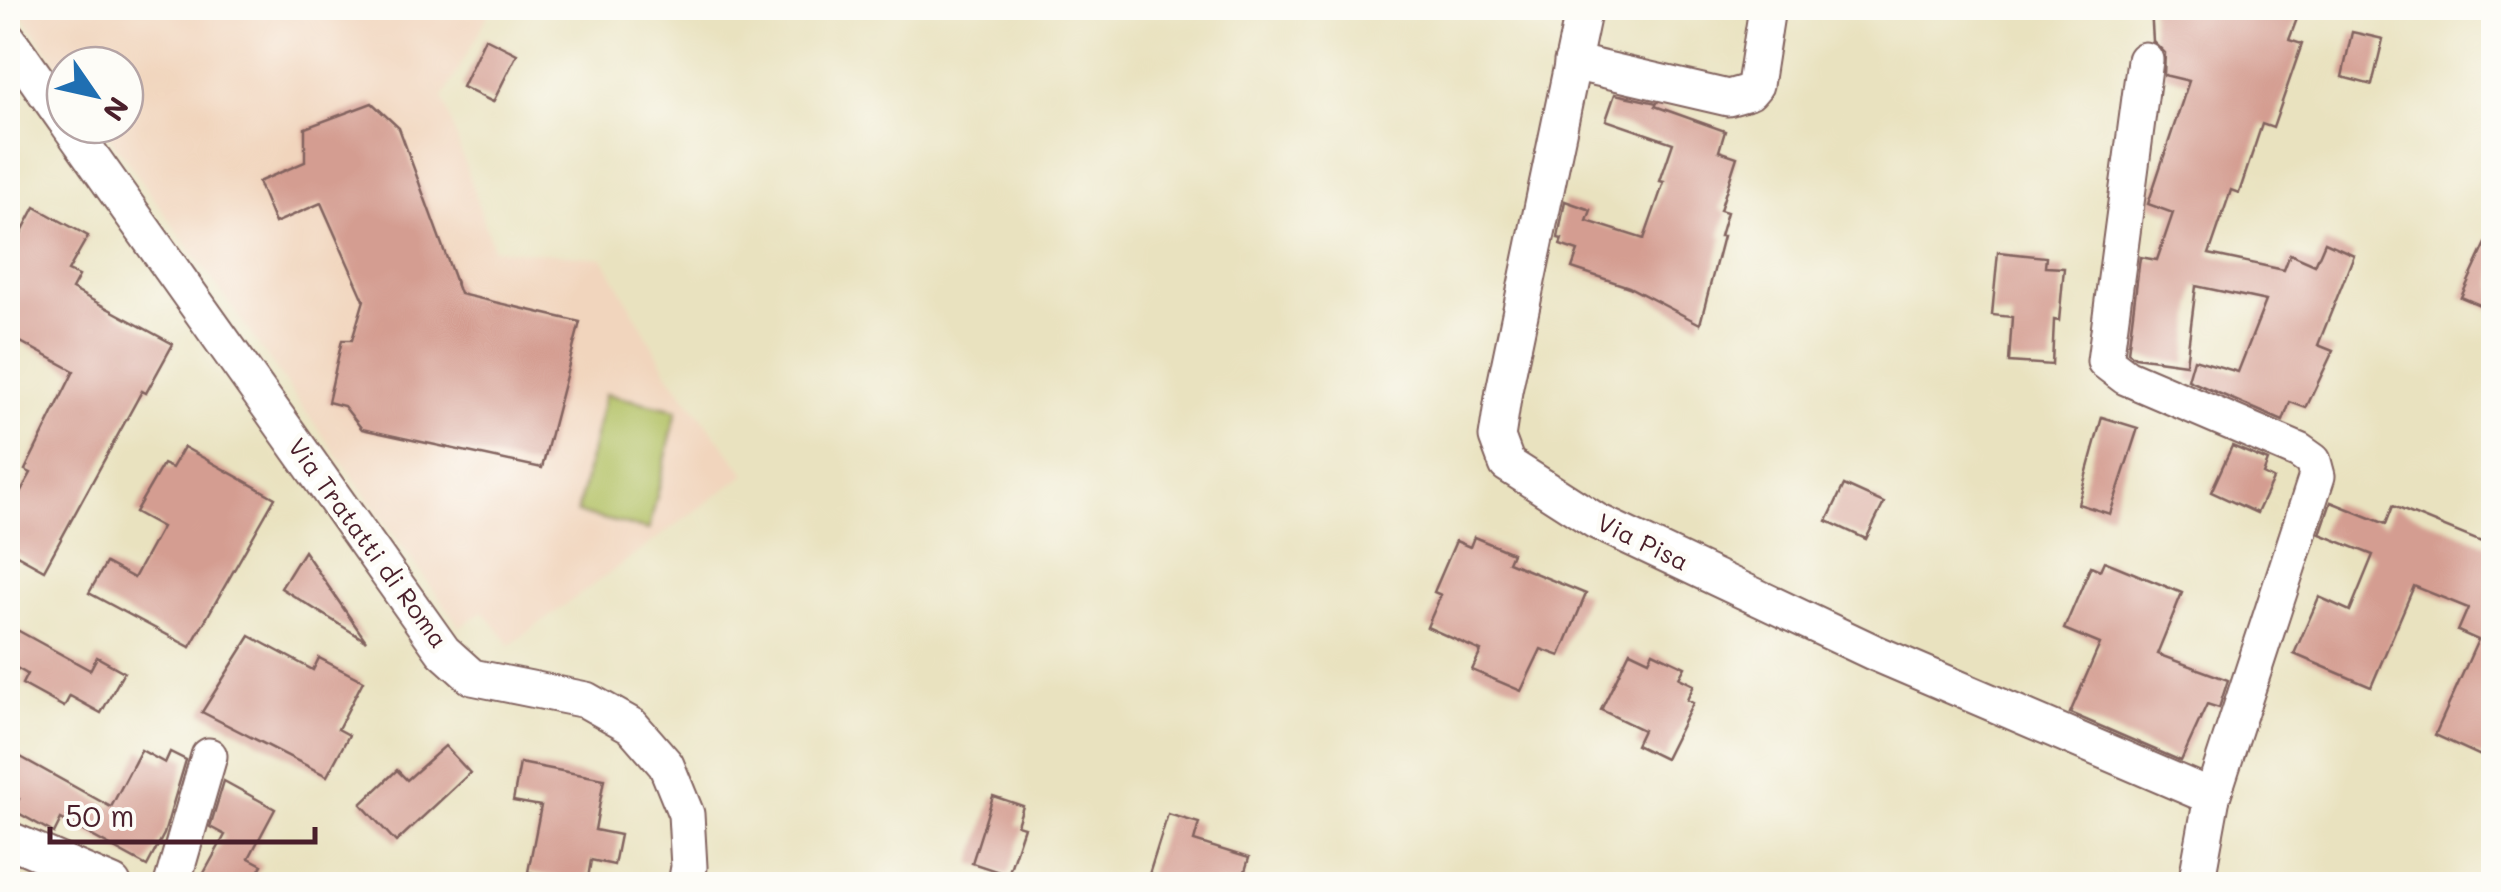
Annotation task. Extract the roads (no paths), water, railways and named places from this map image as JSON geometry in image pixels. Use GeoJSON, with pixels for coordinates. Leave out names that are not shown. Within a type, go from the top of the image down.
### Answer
{"type":"FeatureCollection","features":[{"type":"Feature","properties":{"kind":"street","name":"Via Pisa"},"geometry":{"type":"LineString","coordinates":[[1584,8],[1504,390],[1497,437],[1506,464],[1596,521],[1863,647],[2212,797]]}},
{"type":"Feature","properties":{"kind":"street"},"geometry":{"type":"LineString","coordinates":[[1572,62],[1728,98],[1742,95],[1755,85],[1768,8]]}},
{"type":"Feature","properties":{"kind":"street","name":"Via Tratatti di Roma"},"geometry":{"type":"LineString","coordinates":[[8,39],[45,91]]}},
{"type":"Feature","properties":{"kind":"street"},"geometry":{"type":"LineString","coordinates":[[2145,60],[2105,361],[2126,376],[2299,452],[2312,461],[2317,476],[2212,797],[2196,884]]}},
{"type":"Feature","properties":{"kind":"street","name":"Via Tratatti di Roma"},"geometry":{"type":"LineString","coordinates":[[83,145],[443,651],[472,677],[586,700],[632,726],[666,765],[686,814],[690,867],[686,884]]}},
{"type":"Feature","properties":{"kind":"street"},"geometry":{"type":"LineString","coordinates":[[172,884],[209,756]]}},
{"type":"Feature","properties":{"kind":"street"},"geometry":{"type":"LineString","coordinates":[[8,840],[113,884]]}}]}
